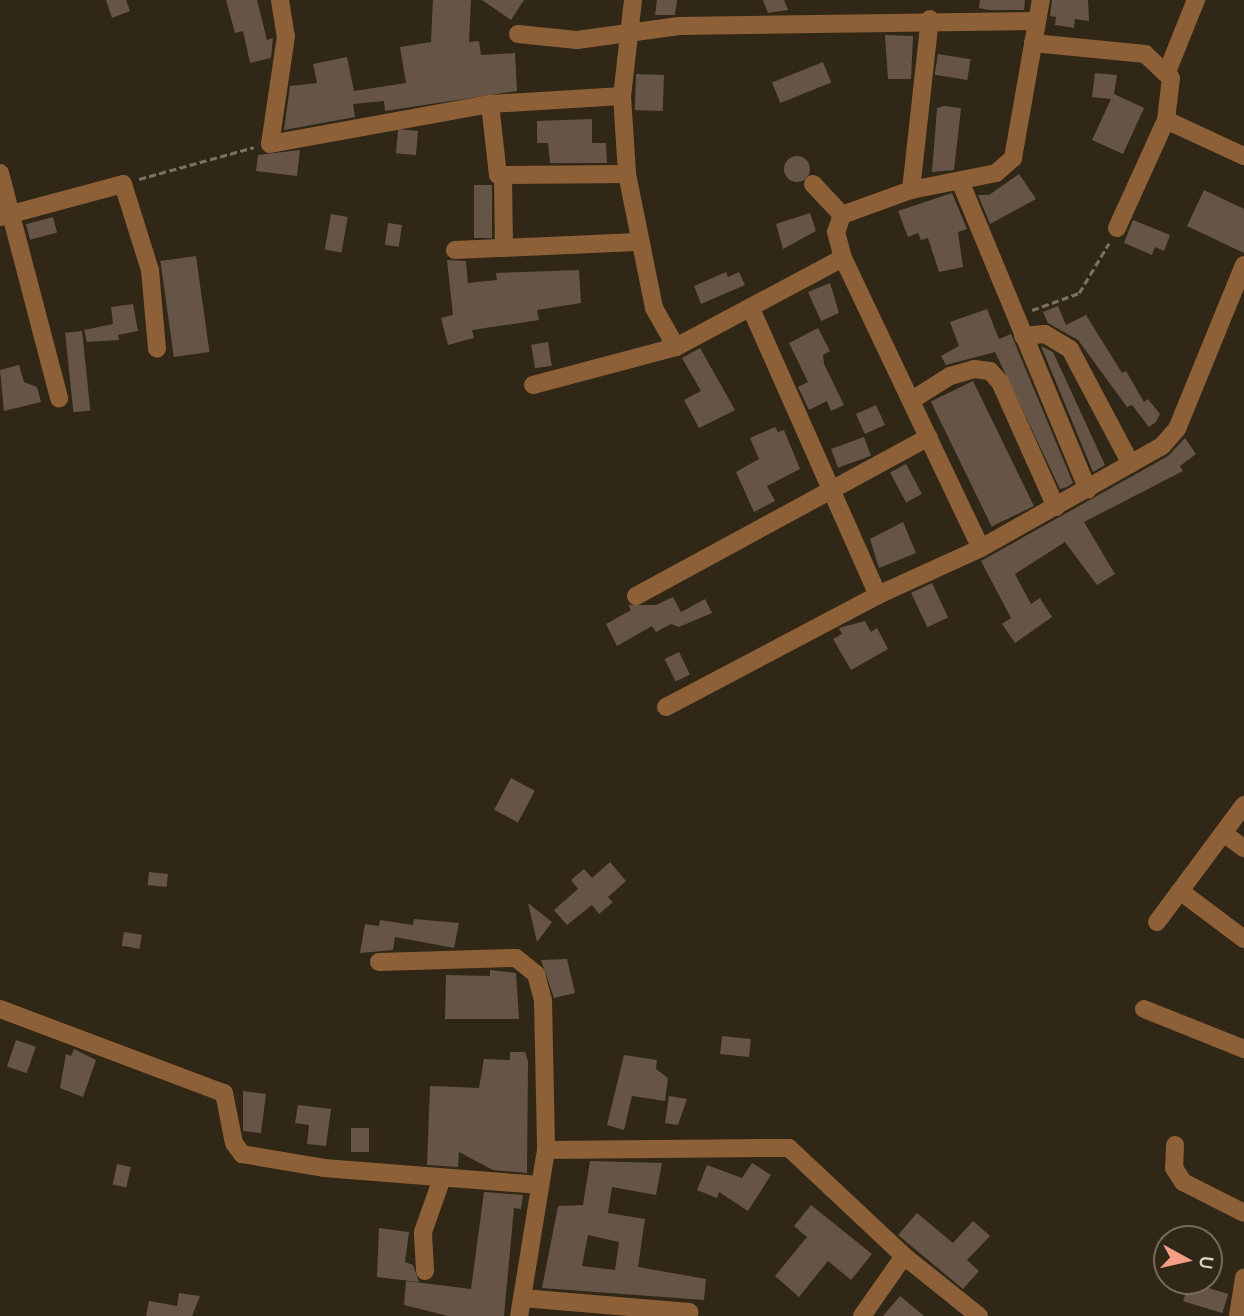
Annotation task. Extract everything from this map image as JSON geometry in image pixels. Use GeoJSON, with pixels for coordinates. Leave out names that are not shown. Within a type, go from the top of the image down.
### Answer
{"type":"FeatureCollection","features":[{"type":"Feature","properties":{"kind":"street"},"geometry":{"type":"LineString","coordinates":[[633,0],[625,37],[621,96],[627,174],[637,242],[654,309],[677,347]]}},
{"type":"Feature","properties":{"kind":"street"},"geometry":{"type":"LineString","coordinates":[[842,215],[911,190],[996,173],[1013,158],[1041,0]]}},
{"type":"Feature","properties":{"kind":"street"},"geometry":{"type":"LineString","coordinates":[[1167,72],[1196,0]]}},
{"type":"Feature","properties":{"kind":"street"},"geometry":{"type":"LineString","coordinates":[[283,1],[282,81],[270,144],[490,104],[621,96]]}},
{"type":"Feature","properties":{"kind":"street"},"geometry":{"type":"LineString","coordinates":[[911,190],[930,19]]}},
{"type":"Feature","properties":{"kind":"street"},"geometry":{"type":"LineString","coordinates":[[518,34],[577,40],[625,37],[679,26],[930,19],[1037,21]]}},
{"type":"Feature","properties":{"kind":"street"},"geometry":{"type":"LineString","coordinates":[[1033,43],[1133,50],[1167,72],[1173,85],[1166,120],[1117,228]]}},
{"type":"Feature","properties":{"kind":"street"},"geometry":{"type":"LineString","coordinates":[[490,104],[493,170],[503,177],[627,174]]}},
{"type":"Feature","properties":{"kind":"street"},"geometry":{"type":"LineString","coordinates":[[1166,120],[1244,156]]}},
{"type":"Feature","properties":{"kind":"street"},"geometry":{"type":"LineString","coordinates":[[0,173],[6,216],[59,398]]}},
{"type":"Feature","properties":{"kind":"street"},"geometry":{"type":"LineString","coordinates":[[503,177],[504,248]]}},
{"type":"Feature","properties":{"kind":"street"},"geometry":{"type":"LineString","coordinates":[[960,181],[1087,490]]}},
{"type":"Feature","properties":{"kind":"street"},"geometry":{"type":"LineString","coordinates":[[6,216],[122,184],[150,270],[157,349]]}},
{"type":"Feature","properties":{"kind":"street"},"geometry":{"type":"LineString","coordinates":[[813,184],[842,215]]}},
{"type":"Feature","properties":{"kind":"street"},"geometry":{"type":"LineString","coordinates":[[842,215],[836,232],[843,258],[981,548]]}},
{"type":"Feature","properties":{"kind":"street"},"geometry":{"type":"LineString","coordinates":[[454,250],[637,242]]}},
{"type":"Feature","properties":{"kind":"street"},"geometry":{"type":"LineString","coordinates":[[533,386],[677,347],[752,311],[843,258]]}},
{"type":"Feature","properties":{"kind":"street"},"geometry":{"type":"LineString","coordinates":[[666,707],[878,595],[981,548],[1162,446],[1177,429],[1244,265]]}},
{"type":"Feature","properties":{"kind":"street"},"geometry":{"type":"LineString","coordinates":[[752,311],[878,595]]}},
{"type":"Feature","properties":{"kind":"street"},"geometry":{"type":"LineString","coordinates":[[1023,336],[1045,334],[1070,349],[1131,464]]}},
{"type":"Feature","properties":{"kind":"street"},"geometry":{"type":"LineString","coordinates":[[912,400],[950,376],[974,369],[990,371],[1000,382],[1056,507]]}},
{"type":"Feature","properties":{"kind":"street"},"geometry":{"type":"LineString","coordinates":[[636,596],[831,487],[929,437]]}},
{"type":"Feature","properties":{"kind":"street"},"geometry":{"type":"LineString","coordinates":[[1157,922],[1244,805]]}},
{"type":"Feature","properties":{"kind":"street"},"geometry":{"type":"LineString","coordinates":[[1223,833],[1244,848]]}},
{"type":"Feature","properties":{"kind":"street"},"geometry":{"type":"LineString","coordinates":[[1180,891],[1244,939]]}},
{"type":"Feature","properties":{"kind":"street"},"geometry":{"type":"LineString","coordinates":[[379,962],[464,956],[516,958],[528,965],[543,1001],[546,1150],[519,1316]]}},
{"type":"Feature","properties":{"kind":"street"},"geometry":{"type":"LineString","coordinates":[[0,1009],[224,1093],[234,1143],[242,1154],[274,1162],[540,1185]]}},
{"type":"Feature","properties":{"kind":"street"},"geometry":{"type":"LineString","coordinates":[[1144,1009],[1244,1049]]}},
{"type":"Feature","properties":{"kind":"street"},"geometry":{"type":"LineString","coordinates":[[1175,1145],[1174,1168],[1183,1182],[1244,1213]]}},
{"type":"Feature","properties":{"kind":"street"},"geometry":{"type":"LineString","coordinates":[[546,1150],[789,1148],[904,1256],[979,1316]]}},
{"type":"Feature","properties":{"kind":"street"},"geometry":{"type":"LineString","coordinates":[[425,1271],[423,1233],[442,1178]]}},
{"type":"Feature","properties":{"kind":"street"},"geometry":{"type":"LineString","coordinates":[[862,1316],[904,1256]]}},
{"type":"Feature","properties":{"kind":"street"},"geometry":{"type":"LineString","coordinates":[[1238,1316],[1244,1277]]}},
{"type":"Feature","properties":{"kind":"street"},"geometry":{"type":"LineString","coordinates":[[522,1298],[689,1312]]}},
{"type":"Feature","properties":{"kind":"path"},"geometry":{"type":"LineString","coordinates":[[122,184],[205,156],[270,144]]}},
{"type":"Feature","properties":{"kind":"path"},"geometry":{"type":"LineString","coordinates":[[1014,314],[1079,293],[1117,228]]}},
{"type":"Feature","properties":{"kind":"building"},"geometry":{"type":"Polygon","coordinates":[[[106,0],[126,0],[130,11],[112,18],[106,0]]]}},
{"type":"Feature","properties":{"kind":"building"},"geometry":{"type":"Polygon","coordinates":[[[226,0],[257,0],[267,40],[273,38],[271,58],[250,63],[243,31],[235,33],[226,0]]]}},
{"type":"Feature","properties":{"kind":"building"},"geometry":{"type":"Polygon","coordinates":[[[433,0],[471,0],[469,42],[479,41],[481,55],[515,53],[517,91],[385,111],[384,101],[353,104],[355,117],[284,130],[290,86],[317,83],[313,64],[347,57],[354,91],[406,83],[400,47],[431,42],[433,0]]]}},
{"type":"Feature","properties":{"kind":"building"},"geometry":{"type":"Polygon","coordinates":[[[482,0],[524,0],[511,20],[482,0]]]}},
{"type":"Feature","properties":{"kind":"building"},"geometry":{"type":"Polygon","coordinates":[[[657,0],[677,0],[675,15],[655,15],[657,0]]]}},
{"type":"Feature","properties":{"kind":"building"},"geometry":{"type":"Polygon","coordinates":[[[763,0],[784,0],[788,10],[768,13],[763,0]]]}},
{"type":"Feature","properties":{"kind":"building"},"geometry":{"type":"Polygon","coordinates":[[[980,0],[1025,0],[1024,10],[979,8],[980,0]]]}},
{"type":"Feature","properties":{"kind":"building"},"geometry":{"type":"Polygon","coordinates":[[[1052,0],[1088,0],[1089,21],[1075,19],[1074,28],[1055,25],[1056,17],[1050,16],[1052,0]]]}},
{"type":"Feature","properties":{"kind":"building"},"geometry":{"type":"Polygon","coordinates":[[[885,35],[913,36],[911,79],[888,79],[885,35]]]}},
{"type":"Feature","properties":{"kind":"building"},"geometry":{"type":"Polygon","coordinates":[[[938,54],[971,59],[967,80],[935,75],[938,54]]]}},
{"type":"Feature","properties":{"kind":"building"},"geometry":{"type":"Polygon","coordinates":[[[823,62],[831,82],[780,103],[772,83],[823,62]]]}},
{"type":"Feature","properties":{"kind":"building"},"geometry":{"type":"Polygon","coordinates":[[[1095,73],[1117,75],[1114,94],[1144,108],[1123,154],[1092,140],[1111,99],[1092,97],[1095,73]]]}},
{"type":"Feature","properties":{"kind":"building"},"geometry":{"type":"Polygon","coordinates":[[[636,74],[664,75],[663,111],[635,110],[636,74]]]}},
{"type":"Feature","properties":{"kind":"building"},"geometry":{"type":"Polygon","coordinates":[[[937,108],[961,108],[954,170],[932,172],[937,108]]]}},
{"type":"Feature","properties":{"kind":"building"},"geometry":{"type":"Polygon","coordinates":[[[592,119],[592,143],[606,143],[607,163],[550,163],[548,143],[537,143],[537,121],[592,119]]]}},
{"type":"Feature","properties":{"kind":"building"},"geometry":{"type":"Polygon","coordinates":[[[398,129],[418,131],[416,155],[396,153],[398,129]]]}},
{"type":"Feature","properties":{"kind":"building"},"geometry":{"type":"Polygon","coordinates":[[[300,150],[297,176],[256,171],[258,155],[300,150]]]}},
{"type":"Feature","properties":{"kind":"building"},"geometry":{"type":"Polygon","coordinates":[[[797,156],[806,160],[810,169],[806,178],[797,182],[788,178],[784,169],[788,160],[797,156]]]}},
{"type":"Feature","properties":{"kind":"building"},"geometry":{"type":"Polygon","coordinates":[[[1019,174],[1036,199],[990,224],[978,195],[989,195],[1019,174]]]}},
{"type":"Feature","properties":{"kind":"building"},"geometry":{"type":"Polygon","coordinates":[[[474,185],[492,185],[492,238],[474,238],[474,185]]]}},
{"type":"Feature","properties":{"kind":"building"},"geometry":{"type":"Polygon","coordinates":[[[1204,190],[1244,209],[1244,253],[1187,226],[1204,190]]]}},
{"type":"Feature","properties":{"kind":"building"},"geometry":{"type":"Polygon","coordinates":[[[952,193],[967,229],[958,232],[963,267],[939,272],[928,238],[921,240],[918,233],[908,237],[898,211],[952,193]]]}},
{"type":"Feature","properties":{"kind":"building"},"geometry":{"type":"Polygon","coordinates":[[[810,213],[816,231],[783,249],[776,224],[810,213]]]}},
{"type":"Feature","properties":{"kind":"building"},"geometry":{"type":"Polygon","coordinates":[[[331,214],[348,217],[341,252],[325,249],[331,214]]]}},
{"type":"Feature","properties":{"kind":"building"},"geometry":{"type":"Polygon","coordinates":[[[53,217],[57,232],[30,240],[26,224],[53,217]]]}},
{"type":"Feature","properties":{"kind":"building"},"geometry":{"type":"Polygon","coordinates":[[[1133,220],[1170,235],[1164,251],[1155,247],[1152,255],[1124,243],[1133,220]]]}},
{"type":"Feature","properties":{"kind":"building"},"geometry":{"type":"Polygon","coordinates":[[[388,223],[402,225],[399,247],[385,245],[388,223]]]}},
{"type":"Feature","properties":{"kind":"building"},"geometry":{"type":"Polygon","coordinates":[[[196,256],[209,352],[174,357],[160,261],[196,256]]]}},
{"type":"Feature","properties":{"kind":"building"},"geometry":{"type":"Polygon","coordinates":[[[447,260],[466,261],[468,283],[497,280],[496,273],[579,270],[581,303],[537,310],[539,320],[472,330],[474,338],[448,345],[441,318],[453,315],[447,260]]]}},
{"type":"Feature","properties":{"kind":"building"},"geometry":{"type":"Polygon","coordinates":[[[726,272],[728,277],[739,272],[745,285],[701,304],[694,286],[726,272]]]}},
{"type":"Feature","properties":{"kind":"building"},"geometry":{"type":"Polygon","coordinates":[[[830,283],[839,313],[821,321],[808,292],[830,283]]]}},
{"type":"Feature","properties":{"kind":"building"},"geometry":{"type":"Polygon","coordinates":[[[133,304],[138,331],[118,335],[119,340],[87,342],[84,330],[113,324],[111,307],[133,304]]]}},
{"type":"Feature","properties":{"kind":"building"},"geometry":{"type":"Polygon","coordinates":[[[1058,306],[1066,325],[1086,315],[1122,373],[1126,371],[1144,402],[1148,399],[1160,414],[1156,422],[1149,427],[1132,405],[1127,407],[1078,340],[1048,323],[1043,312],[1058,306]]]}},
{"type":"Feature","properties":{"kind":"building"},"geometry":{"type":"Polygon","coordinates":[[[987,309],[999,339],[1011,334],[1073,483],[1067,487],[1060,489],[995,352],[946,365],[941,356],[959,346],[950,322],[987,309]]]}},
{"type":"Feature","properties":{"kind":"building"},"geometry":{"type":"Polygon","coordinates":[[[818,328],[830,351],[823,355],[824,364],[844,405],[831,411],[827,401],[809,410],[798,387],[808,382],[789,343],[818,328]]]}},
{"type":"Feature","properties":{"kind":"building"},"geometry":{"type":"Polygon","coordinates":[[[82,331],[90,411],[73,412],[65,333],[82,331]]]}},
{"type":"Feature","properties":{"kind":"building"},"geometry":{"type":"Polygon","coordinates":[[[548,342],[552,366],[535,368],[531,345],[548,342]]]}},
{"type":"Feature","properties":{"kind":"building"},"geometry":{"type":"Polygon","coordinates":[[[1041,346],[1053,352],[1105,465],[1093,472],[1041,346]]]}},
{"type":"Feature","properties":{"kind":"building"},"geometry":{"type":"Polygon","coordinates":[[[700,348],[735,410],[699,428],[684,400],[701,391],[682,358],[700,348]]]}},
{"type":"Feature","properties":{"kind":"building"},"geometry":{"type":"Polygon","coordinates":[[[19,365],[24,382],[37,387],[41,402],[4,411],[0,370],[19,365]]]}},
{"type":"Feature","properties":{"kind":"building"},"geometry":{"type":"Polygon","coordinates":[[[973,381],[1034,506],[992,527],[931,402],[973,381]]]}},
{"type":"Feature","properties":{"kind":"building"},"geometry":{"type":"Polygon","coordinates":[[[876,405],[885,425],[865,434],[856,414],[876,405]]]}},
{"type":"Feature","properties":{"kind":"building"},"geometry":{"type":"Polygon","coordinates":[[[775,427],[778,432],[784,430],[800,469],[767,486],[775,501],[754,512],[736,472],[759,459],[750,438],[775,427]]]}},
{"type":"Feature","properties":{"kind":"building"},"geometry":{"type":"Polygon","coordinates":[[[864,437],[871,456],[838,468],[831,449],[864,437]]]}},
{"type":"Feature","properties":{"kind":"building"},"geometry":{"type":"Polygon","coordinates":[[[1185,438],[1196,454],[1180,466],[1183,471],[1084,522],[1115,574],[1097,585],[1065,542],[1015,574],[1031,604],[1040,598],[1052,617],[1015,643],[1002,624],[1011,618],[981,561],[1168,456],[1185,438]]]}},
{"type":"Feature","properties":{"kind":"building"},"geometry":{"type":"Polygon","coordinates":[[[906,464],[922,494],[906,502],[890,472],[906,464]]]}},
{"type":"Feature","properties":{"kind":"building"},"geometry":{"type":"Polygon","coordinates":[[[903,522],[916,553],[879,568],[870,539],[903,522]]]}},
{"type":"Feature","properties":{"kind":"building"},"geometry":{"type":"Polygon","coordinates":[[[932,583],[948,617],[927,627],[911,593],[932,583]]]}},
{"type":"Feature","properties":{"kind":"building"},"geometry":{"type":"Polygon","coordinates":[[[673,597],[681,612],[705,599],[712,613],[679,627],[671,624],[656,632],[652,626],[617,646],[606,624],[631,610],[628,605],[656,605],[673,597]]]}},
{"type":"Feature","properties":{"kind":"building"},"geometry":{"type":"Polygon","coordinates":[[[865,621],[871,632],[877,628],[888,649],[851,670],[833,639],[842,634],[839,628],[865,621]]]}},
{"type":"Feature","properties":{"kind":"building"},"geometry":{"type":"Polygon","coordinates":[[[679,652],[690,674],[676,681],[665,659],[679,652]]]}},
{"type":"Feature","properties":{"kind":"building"},"geometry":{"type":"Polygon","coordinates":[[[511,778],[535,791],[518,822],[494,810],[511,778]]]}},
{"type":"Feature","properties":{"kind":"building"},"geometry":{"type":"Polygon","coordinates":[[[610,862],[626,881],[608,897],[613,902],[599,914],[592,905],[567,925],[554,910],[578,889],[571,880],[584,869],[592,878],[610,862]]]}},
{"type":"Feature","properties":{"kind":"building"},"geometry":{"type":"Polygon","coordinates":[[[149,872],[168,874],[167,887],[148,885],[149,872]]]}},
{"type":"Feature","properties":{"kind":"building"},"geometry":{"type":"Polygon","coordinates":[[[528,903],[552,922],[537,942],[528,903]]]}},
{"type":"Feature","properties":{"kind":"building"},"geometry":{"type":"Polygon","coordinates":[[[414,919],[459,923],[454,948],[395,937],[393,950],[360,953],[365,924],[379,926],[380,920],[413,925],[414,919]]]}},
{"type":"Feature","properties":{"kind":"building"},"geometry":{"type":"Polygon","coordinates":[[[124,932],[142,935],[140,949],[122,946],[124,932]]]}},
{"type":"Feature","properties":{"kind":"building"},"geometry":{"type":"Polygon","coordinates":[[[567,959],[575,993],[554,998],[541,960],[567,959]]]}},
{"type":"Feature","properties":{"kind":"building"},"geometry":{"type":"Polygon","coordinates":[[[490,970],[516,973],[519,1019],[445,1019],[446,975],[490,976],[490,970]]]}},
{"type":"Feature","properties":{"kind":"building"},"geometry":{"type":"Polygon","coordinates":[[[722,1036],[751,1039],[749,1057],[720,1054],[722,1036]]]}},
{"type":"Feature","properties":{"kind":"building"},"geometry":{"type":"Polygon","coordinates":[[[16,1040],[36,1047],[27,1073],[7,1066],[16,1040]]]}},
{"type":"Feature","properties":{"kind":"building"},"geometry":{"type":"Polygon","coordinates":[[[74,1049],[96,1060],[83,1097],[60,1088],[66,1054],[71,1056],[74,1049]]]}},
{"type":"Feature","properties":{"kind":"building"},"geometry":{"type":"Polygon","coordinates":[[[510,1052],[525,1052],[528,1061],[527,1173],[493,1170],[459,1152],[458,1167],[427,1165],[430,1086],[479,1088],[484,1059],[510,1060],[510,1052]]]}},
{"type":"Feature","properties":{"kind":"building"},"geometry":{"type":"Polygon","coordinates":[[[624,1055],[657,1060],[656,1069],[668,1078],[665,1101],[632,1096],[624,1130],[607,1125],[624,1055]]]}},
{"type":"Feature","properties":{"kind":"building"},"geometry":{"type":"Polygon","coordinates":[[[243,1091],[266,1094],[261,1133],[243,1131],[243,1091]]]}},
{"type":"Feature","properties":{"kind":"building"},"geometry":{"type":"Polygon","coordinates":[[[669,1096],[687,1099],[678,1125],[665,1123],[669,1096]]]}},
{"type":"Feature","properties":{"kind":"building"},"geometry":{"type":"Polygon","coordinates":[[[298,1105],[331,1109],[326,1146],[307,1144],[309,1125],[295,1123],[298,1105]]]}},
{"type":"Feature","properties":{"kind":"building"},"geometry":{"type":"Polygon","coordinates":[[[351,1128],[369,1128],[369,1152],[351,1152],[351,1128]]]}},
{"type":"Feature","properties":{"kind":"building"},"geometry":{"type":"Polygon","coordinates":[[[590,1161],[662,1163],[656,1195],[612,1187],[608,1213],[645,1219],[638,1267],[706,1279],[704,1300],[542,1288],[558,1206],[583,1205],[590,1161]],[[588,1235],[582,1266],[615,1270],[619,1242],[588,1235]]]}},
{"type":"Feature","properties":{"kind":"building"},"geometry":{"type":"Polygon","coordinates":[[[752,1163],[771,1175],[748,1211],[719,1192],[717,1198],[697,1190],[707,1165],[742,1178],[752,1163]]]}},
{"type":"Feature","properties":{"kind":"building"},"geometry":{"type":"Polygon","coordinates":[[[117,1164],[131,1167],[126,1187],[113,1185],[117,1164]]]}},
{"type":"Feature","properties":{"kind":"building"},"geometry":{"type":"Polygon","coordinates":[[[484,1192],[523,1195],[521,1209],[514,1208],[504,1316],[448,1316],[404,1305],[406,1281],[471,1289],[484,1192]]]}},
{"type":"Feature","properties":{"kind":"building"},"geometry":{"type":"Polygon","coordinates":[[[811,1205],[872,1254],[851,1280],[828,1261],[799,1297],[775,1276],[807,1237],[794,1226],[811,1205]]]}},
{"type":"Feature","properties":{"kind":"building"},"geometry":{"type":"Polygon","coordinates":[[[917,1213],[953,1243],[973,1221],[990,1236],[967,1260],[979,1271],[963,1289],[898,1235],[917,1213]]]}},
{"type":"Feature","properties":{"kind":"building"},"geometry":{"type":"Polygon","coordinates":[[[379,1228],[409,1232],[405,1262],[413,1265],[419,1282],[377,1277],[379,1228]]]}},
{"type":"Feature","properties":{"kind":"building"},"geometry":{"type":"Polygon","coordinates":[[[179,1293],[200,1296],[192,1316],[146,1316],[149,1301],[177,1306],[179,1293]]]}},
{"type":"Feature","properties":{"kind":"building"},"geometry":{"type":"Polygon","coordinates":[[[1228,1294],[1222,1313],[1183,1301],[1185,1295],[1228,1294]]]}},
{"type":"Feature","properties":{"kind":"building"},"geometry":{"type":"Polygon","coordinates":[[[900,1296],[924,1316],[883,1316],[900,1296]]]}}]}
